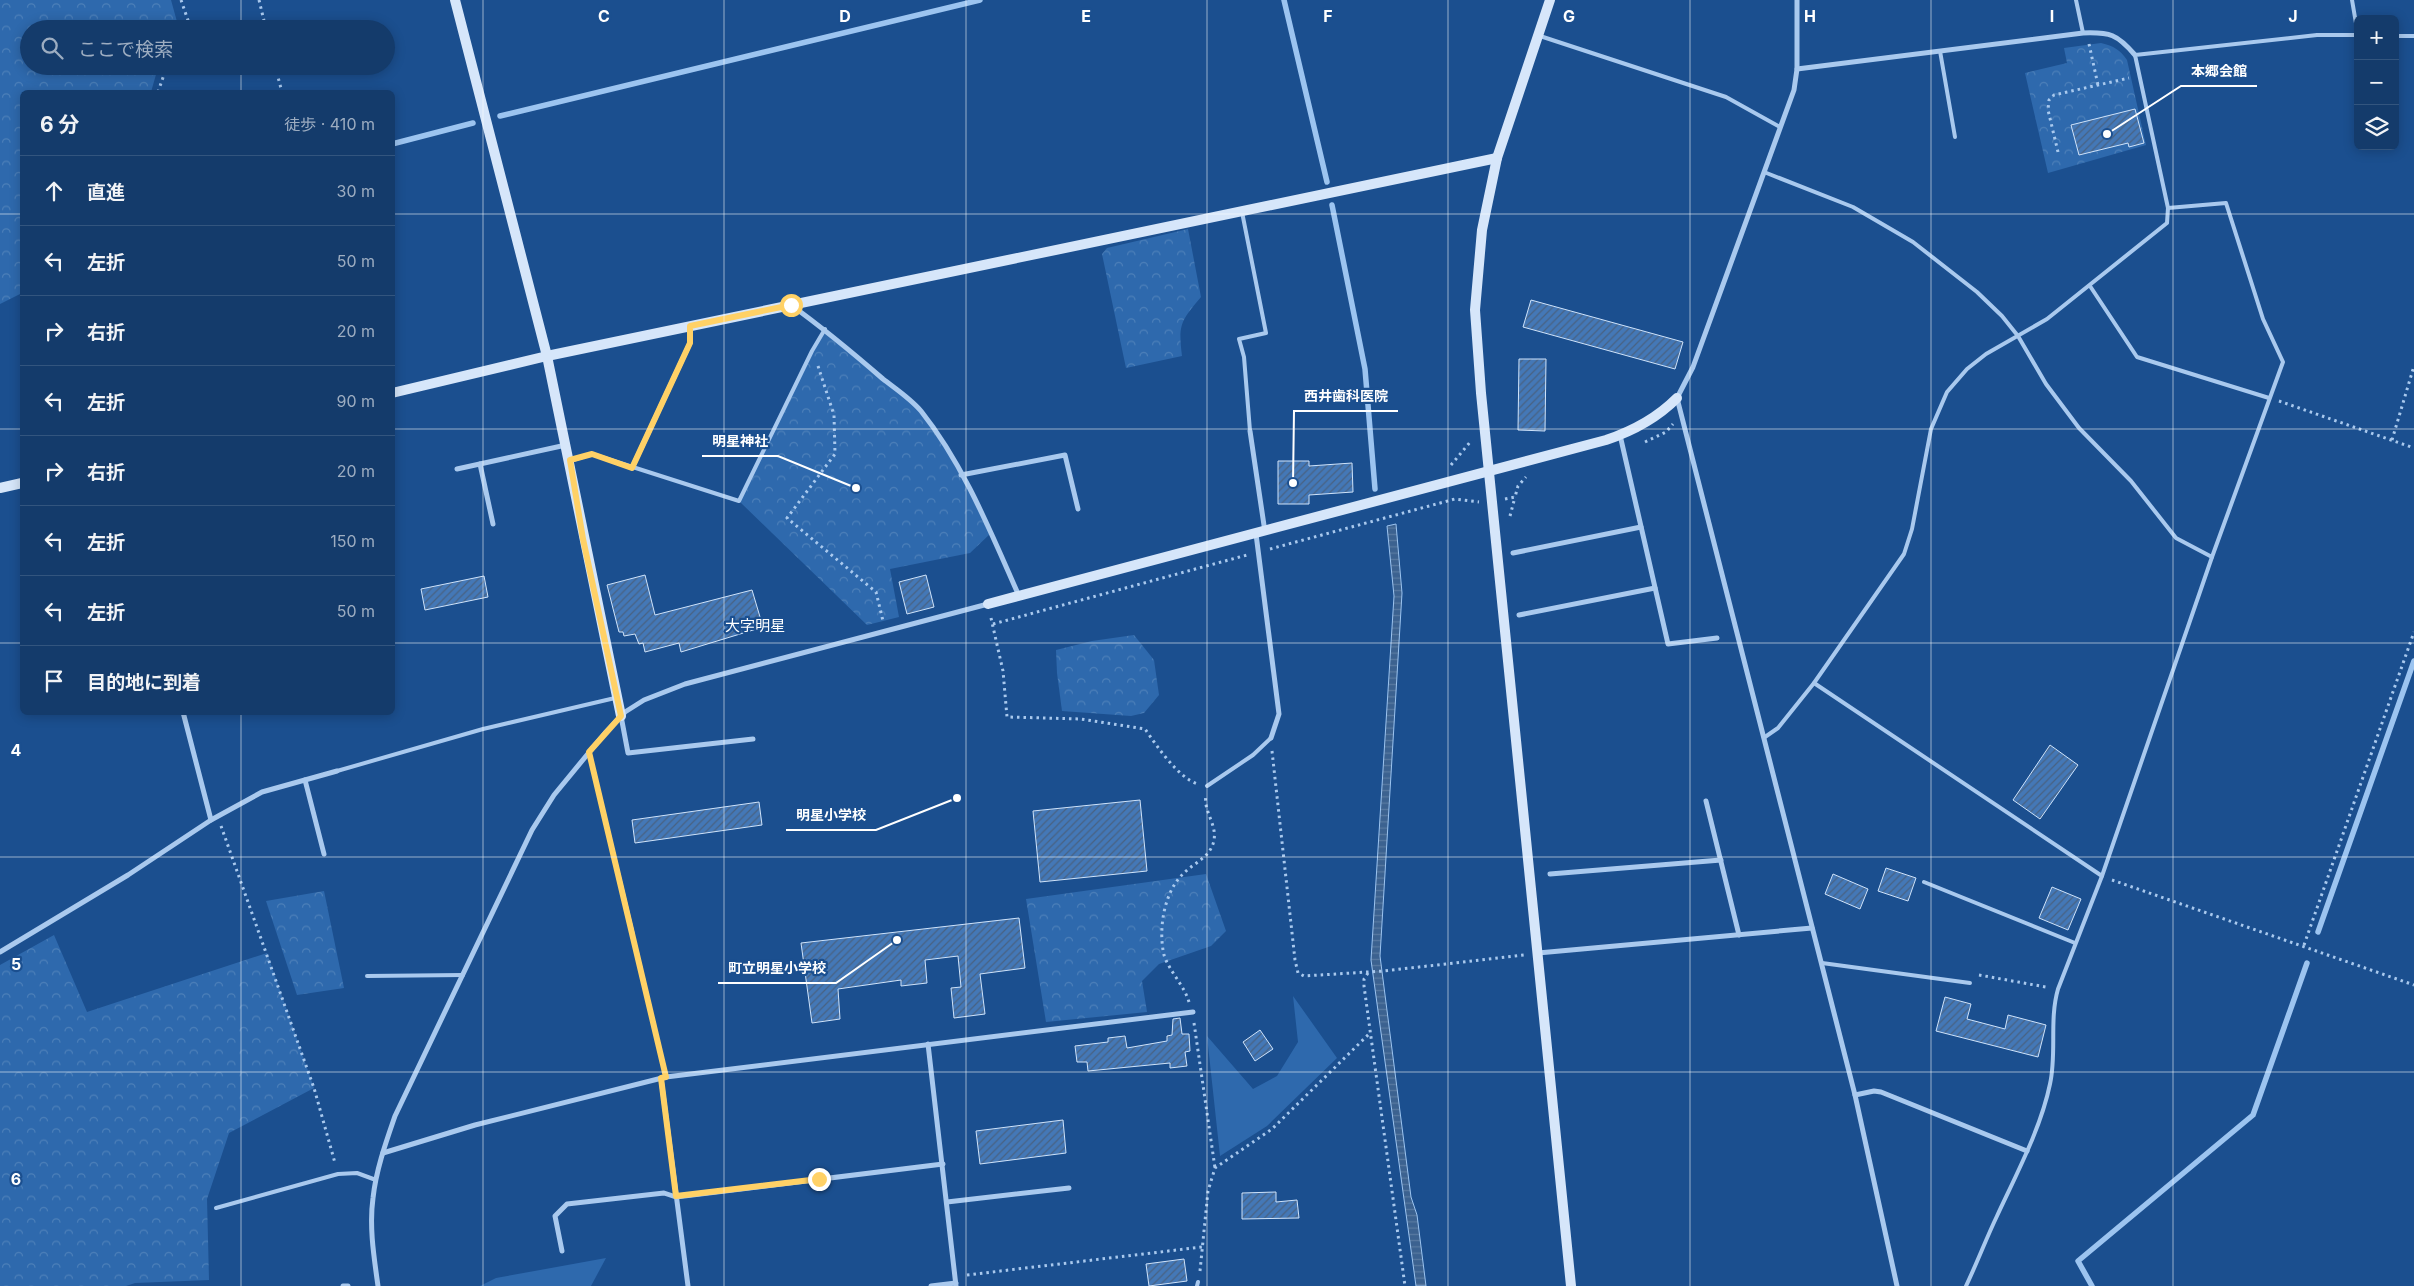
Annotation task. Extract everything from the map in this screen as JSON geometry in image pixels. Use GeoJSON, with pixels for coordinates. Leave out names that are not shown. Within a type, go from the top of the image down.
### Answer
{"type":"FeatureCollection","features":[{"type":"Feature","properties":{"kind":"street"},"geometry":{"type":"LineString","coordinates":[[455,0],[547,356],[570,460],[583,539],[618,697],[628,753],[753,739]]}},
{"type":"Feature","properties":{"kind":"street"},"geometry":{"type":"LineString","coordinates":[[1550,0],[1497,158],[1482,230],[1475,310],[1571,1286]]}},
{"type":"Feature","properties":{"kind":"street"},"geometry":{"type":"LineString","coordinates":[[378,1286],[372,1217],[376,1180],[395,1116],[532,830],[554,795],[621,716],[644,700],[685,684],[1261,533],[1620,435],[1654,418],[1677,398],[1693,367],[1762,172],[1794,90],[1797,68],[1797,0]]}},
{"type":"Feature","properties":{"kind":"street"},"geometry":{"type":"LineString","coordinates":[[1797,68],[2082,33],[2109,33],[2126,44],[2135,55]]}},
{"type":"Feature","properties":{"kind":"street"},"geometry":{"type":"LineString","coordinates":[[395,392],[547,356],[1497,158]]}},
{"type":"Feature","properties":{"kind":"street"},"geometry":{"type":"LineString","coordinates":[[791,305],[825,329],[920,409],[940,438],[961,475],[991,533],[1019,596]]}},
{"type":"Feature","properties":{"kind":"street"},"geometry":{"type":"LineString","coordinates":[[632,468],[690,343],[690,326]]}},
{"type":"Feature","properties":{"kind":"street"},"geometry":{"type":"LineString","coordinates":[[1677,398],[1855,1095],[1897,1286]]}},
{"type":"Feature","properties":{"kind":"street"},"geometry":{"type":"LineString","coordinates":[[1250,431],[1261,533],[1259,552],[1279,714],[1271,738]]}},
{"type":"Feature","properties":{"kind":"street"},"geometry":{"type":"LineString","coordinates":[[1620,435],[1668,644],[1717,638]]}},
{"type":"Feature","properties":{"kind":"street"},"geometry":{"type":"LineString","coordinates":[[457,469],[566,445]]}},
{"type":"Feature","properties":{"kind":"street"},"geometry":{"type":"LineString","coordinates":[[961,475],[1065,455],[1078,509]]}},
{"type":"Feature","properties":{"kind":"street"},"geometry":{"type":"LineString","coordinates":[[480,464],[493,524]]}},
{"type":"Feature","properties":{"kind":"street"},"geometry":{"type":"LineString","coordinates":[[0,488],[20,483]]}},
{"type":"Feature","properties":{"kind":"street"},"geometry":{"type":"LineString","coordinates":[[1513,553],[1641,527]]}},
{"type":"Feature","properties":{"kind":"street"},"geometry":{"type":"LineString","coordinates":[[1519,615],[1655,588]]}},
{"type":"Feature","properties":{"kind":"street"},"geometry":{"type":"LineString","coordinates":[[183,715],[211,820]]}},
{"type":"Feature","properties":{"kind":"street"},"geometry":{"type":"LineString","coordinates":[[0,952],[111,885],[211,820],[262,792],[337,772]]}},
{"type":"Feature","properties":{"kind":"street"},"geometry":{"type":"LineString","coordinates":[[306,780],[324,854]]}},
{"type":"Feature","properties":{"kind":"street"},"geometry":{"type":"LineString","coordinates":[[1706,801],[1739,935]]}},
{"type":"Feature","properties":{"kind":"street"},"geometry":{"type":"LineString","coordinates":[[1550,874],[1721,860]]}},
{"type":"Feature","properties":{"kind":"street"},"geometry":{"type":"LineString","coordinates":[[1538,954],[1812,928]]}},
{"type":"Feature","properties":{"kind":"street"},"geometry":{"type":"LineString","coordinates":[[383,1152],[475,1125],[664,1078],[1193,1012]]}},
{"type":"Feature","properties":{"kind":"street"},"geometry":{"type":"LineString","coordinates":[[928,1044],[956,1285],[931,1286]]}},
{"type":"Feature","properties":{"kind":"street"},"geometry":{"type":"LineString","coordinates":[[664,1078],[676,1196],[688,1286]]}},
{"type":"Feature","properties":{"kind":"street"},"geometry":{"type":"LineString","coordinates":[[1855,1095],[1874,1091],[1881,1092],[2027,1151]]}},
{"type":"Feature","properties":{"kind":"street"},"geometry":{"type":"LineString","coordinates":[[562,1251],[555,1216],[567,1204],[664,1193],[676,1196],[943,1164]]}},
{"type":"Feature","properties":{"kind":"street"},"geometry":{"type":"LineString","coordinates":[[947,1202],[1069,1188]]}},
{"type":"Feature","properties":{"kind":"street"},"geometry":{"type":"LineString","coordinates":[[343,1286],[348,1286]]}},
{"type":"Feature","properties":{"kind":"lane"},"geometry":{"type":"LineString","coordinates":[[2076,0],[2082,33]]}},
{"type":"Feature","properties":{"kind":"lane"},"geometry":{"type":"LineString","coordinates":[[2352,0],[2355,15]]}},
{"type":"Feature","properties":{"kind":"lane"},"geometry":{"type":"LineString","coordinates":[[1538,35],[1726,98],[1780,127]]}},
{"type":"Feature","properties":{"kind":"lane"},"geometry":{"type":"LineString","coordinates":[[1765,737],[1778,728],[1814,683],[1904,554],[1912,529],[1931,429],[1947,392],[1967,369],[1986,354],[2047,319],[2163,228],[2168,219],[2168,208],[2135,55],[2317,35],[2354,35]]}},
{"type":"Feature","properties":{"kind":"lane"},"geometry":{"type":"LineString","coordinates":[[2399,36],[2414,36]]}},
{"type":"Feature","properties":{"kind":"lane"},"geometry":{"type":"LineString","coordinates":[[1940,51],[1955,137]]}},
{"type":"Feature","properties":{"kind":"lane"},"geometry":{"type":"LineString","coordinates":[[1762,172],[1853,207],[1913,242],[1976,292],[2002,316],[2018,336],[2046,384],[2079,428],[2131,481],[2176,538],[2212,557]]}},
{"type":"Feature","properties":{"kind":"lane"},"geometry":{"type":"LineString","coordinates":[[1966,1286],[1978,1255],[2027,1151],[2050,1086],[2053,1005],[2058,989],[2102,876],[2212,557],[2283,362],[2263,319],[2226,203],[2168,208]]}},
{"type":"Feature","properties":{"kind":"lane"},"geometry":{"type":"LineString","coordinates":[[1241,210],[1266,333],[1239,339],[1244,357],[1250,431]]}},
{"type":"Feature","properties":{"kind":"lane"},"geometry":{"type":"LineString","coordinates":[[2090,286],[2137,357],[2269,398]]}},
{"type":"Feature","properties":{"kind":"lane"},"geometry":{"type":"LineString","coordinates":[[570,460],[592,454],[739,500],[812,351],[825,329]]}},
{"type":"Feature","properties":{"kind":"lane"},"geometry":{"type":"LineString","coordinates":[[1814,683],[2102,876]]}},
{"type":"Feature","properties":{"kind":"lane"},"geometry":{"type":"LineString","coordinates":[[337,772],[483,729],[618,697]]}},
{"type":"Feature","properties":{"kind":"lane"},"geometry":{"type":"LineString","coordinates":[[1207,786],[1253,756],[1271,738]]}},
{"type":"Feature","properties":{"kind":"lane"},"geometry":{"type":"LineString","coordinates":[[589,752],[633,935]]}},
{"type":"Feature","properties":{"kind":"lane"},"geometry":{"type":"LineString","coordinates":[[1543,874],[1550,874]]}},
{"type":"Feature","properties":{"kind":"lane"},"geometry":{"type":"LineString","coordinates":[[1924,882],[2075,943]]}},
{"type":"Feature","properties":{"kind":"lane"},"geometry":{"type":"LineString","coordinates":[[1822,963],[1970,983]]}},
{"type":"Feature","properties":{"kind":"lane"},"geometry":{"type":"LineString","coordinates":[[367,976],[463,975]]}},
{"type":"Feature","properties":{"kind":"lane"},"geometry":{"type":"LineString","coordinates":[[216,1208],[338,1174],[357,1173],[376,1180]]}},
{"type":"Feature","properties":{"kind":"path"},"geometry":{"type":"LineString","coordinates":[[181,0],[189,20]]}},
{"type":"Feature","properties":{"kind":"path"},"geometry":{"type":"LineString","coordinates":[[259,0],[264,20]]}},
{"type":"Feature","properties":{"kind":"path"},"geometry":{"type":"LineString","coordinates":[[2082,33],[2088,41],[2098,85]]}},
{"type":"Feature","properties":{"kind":"path"},"geometry":{"type":"LineString","coordinates":[[159,90],[164,75]]}},
{"type":"Feature","properties":{"kind":"path"},"geometry":{"type":"LineString","coordinates":[[277,75],[281,90]]}},
{"type":"Feature","properties":{"kind":"path"},"geometry":{"type":"LineString","coordinates":[[2058,152],[2048,110],[2049,100],[2054,95],[2140,76]]}},
{"type":"Feature","properties":{"kind":"path"},"geometry":{"type":"LineString","coordinates":[[812,351],[834,414],[835,454],[787,518],[876,592],[886,631]]}},
{"type":"Feature","properties":{"kind":"path"},"geometry":{"type":"LineString","coordinates":[[2392,440],[2414,366]]}},
{"type":"Feature","properties":{"kind":"path"},"geometry":{"type":"LineString","coordinates":[[2269,398],[2414,448]]}},
{"type":"Feature","properties":{"kind":"path"},"geometry":{"type":"LineString","coordinates":[[1623,450],[1666,432],[1681,414]]}},
{"type":"Feature","properties":{"kind":"path"},"geometry":{"type":"LineString","coordinates":[[1455,499],[1448,469],[1474,436],[1486,434]]}},
{"type":"Feature","properties":{"kind":"path"},"geometry":{"type":"LineString","coordinates":[[992,624],[1455,499],[1474,502],[1515,497],[1518,486],[1526,477],[1535,475]]}},
{"type":"Feature","properties":{"kind":"path"},"geometry":{"type":"LineString","coordinates":[[988,604],[1003,671],[1007,717],[1081,718],[1145,729],[1165,757],[1191,782],[1207,786],[1205,802],[1214,829],[1214,840],[1208,855],[1173,884],[1168,895],[1163,931],[1164,956],[1186,992],[1193,1012],[1215,1168],[1208,1191],[1197,1284]]}},
{"type":"Feature","properties":{"kind":"path"},"geometry":{"type":"LineString","coordinates":[[2304,944],[2414,632]]}},
{"type":"Feature","properties":{"kind":"path"},"geometry":{"type":"LineString","coordinates":[[1271,738],[1298,973],[1304,976],[1384,971],[1538,954]]}},
{"type":"Feature","properties":{"kind":"path"},"geometry":{"type":"LineString","coordinates":[[218,817],[314,1088],[338,1174]]}},
{"type":"Feature","properties":{"kind":"path"},"geometry":{"type":"LineString","coordinates":[[2102,876],[2304,944],[2414,984]]}},
{"type":"Feature","properties":{"kind":"path"},"geometry":{"type":"LineString","coordinates":[[633,935],[664,1078]]}},
{"type":"Feature","properties":{"kind":"path"},"geometry":{"type":"LineString","coordinates":[[1368,972],[1364,979],[1364,986],[1369,1034],[1405,1286]]}},
{"type":"Feature","properties":{"kind":"path"},"geometry":{"type":"LineString","coordinates":[[1970,983],[1976,974],[2058,989]]}},
{"type":"Feature","properties":{"kind":"path"},"geometry":{"type":"LineString","coordinates":[[1215,1168],[1272,1129],[1369,1034]]}},
{"type":"Feature","properties":{"kind":"path"},"geometry":{"type":"LineString","coordinates":[[955,1277],[1202,1247]]}},
{"type":"Feature","properties":{"kind":"green space"},"geometry":{"type":"Polygon","coordinates":[[[0,0],[171,0],[177,20],[20,20],[20,75],[156,75],[152,90],[20,90],[20,294],[0,304],[0,0]]]}},
{"type":"Feature","properties":{"kind":"green space"},"geometry":{"type":"Polygon","coordinates":[[[2101,43],[2116,49],[2127,60],[2146,145],[2048,173],[2025,73],[2067,63],[2064,48],[2101,43]]]}},
{"type":"Feature","properties":{"kind":"green space"},"geometry":{"type":"Polygon","coordinates":[[[1188,229],[1201,297],[1182,324],[1180,337],[1182,356],[1126,368],[1102,254],[1107,248],[1188,229]]]}},
{"type":"Feature","properties":{"kind":"green space"},"geometry":{"type":"Polygon","coordinates":[[[825,329],[920,409],[940,438],[991,533],[970,553],[890,569],[899,617],[867,625],[739,501],[825,329]]]}},
{"type":"Feature","properties":{"kind":"green space"},"geometry":{"type":"Polygon","coordinates":[[[1134,635],[1154,660],[1159,695],[1144,713],[1131,716],[1062,711],[1056,650],[1092,641],[1134,635]]]}},
{"type":"Feature","properties":{"kind":"green space"},"geometry":{"type":"Polygon","coordinates":[[[1206,874],[1226,931],[1211,946],[1159,964],[1142,981],[1147,1012],[1046,1022],[1026,899],[1206,874]]]}},
{"type":"Feature","properties":{"kind":"green space"},"geometry":{"type":"Polygon","coordinates":[[[324,891],[344,988],[297,995],[266,901],[324,891]]]}},
{"type":"Feature","properties":{"kind":"green space"},"geometry":{"type":"Polygon","coordinates":[[[54,935],[87,1012],[267,953],[314,1088],[229,1133],[207,1199],[209,1280],[135,1283],[126,1286],[0,1286],[0,965],[54,935]]]}},
{"type":"Feature","properties":{"kind":"green space"},"geometry":{"type":"Polygon","coordinates":[[[1293,996],[1337,1058],[1267,1126],[1220,1156],[1207,1036],[1253,1089],[1277,1076],[1298,1042],[1293,996]]]}},
{"type":"Feature","properties":{"kind":"green space"},"geometry":{"type":"Polygon","coordinates":[[[606,1258],[591,1286],[480,1286],[496,1278],[606,1258]]]}},
{"type":"Feature","properties":{"kind":"shaded area"},"geometry":{"type":"Polygon","coordinates":[[[1396,524],[1402,593],[1380,956],[1411,1197],[1417,1215],[1426,1286],[1416,1286],[1371,960],[1394,596],[1387,526],[1396,524]]]}},
{"type":"Feature","properties":{"kind":"building"},"geometry":{"type":"Polygon","coordinates":[[[2135,109],[2144,143],[2129,147],[2128,143],[2079,155],[2071,125],[2135,109]]]}},
{"type":"Feature","properties":{"kind":"building"},"geometry":{"type":"Polygon","coordinates":[[[1531,300],[1683,342],[1675,369],[1523,327],[1531,300]]]}},
{"type":"Feature","properties":{"kind":"building"},"geometry":{"type":"Polygon","coordinates":[[[1519,359],[1546,359],[1545,431],[1518,430],[1519,359]]]}},
{"type":"Feature","properties":{"kind":"building"},"geometry":{"type":"Polygon","coordinates":[[[1278,461],[1309,461],[1309,466],[1352,463],[1353,492],[1309,495],[1309,504],[1278,504],[1278,461]]]}},
{"type":"Feature","properties":{"kind":"building"},"geometry":{"type":"Polygon","coordinates":[[[645,575],[655,615],[752,590],[763,627],[681,652],[679,643],[645,652],[643,643],[639,644],[635,634],[624,636],[623,632],[619,632],[607,585],[645,575]]]}},
{"type":"Feature","properties":{"kind":"building"},"geometry":{"type":"Polygon","coordinates":[[[926,575],[934,607],[907,614],[899,582],[926,575]]]}},
{"type":"Feature","properties":{"kind":"building"},"geometry":{"type":"Polygon","coordinates":[[[484,576],[488,597],[425,610],[421,589],[484,576]]]}},
{"type":"Feature","properties":{"kind":"building"},"geometry":{"type":"Polygon","coordinates":[[[2050,745],[2078,765],[2040,819],[2013,800],[2050,745]]]}},
{"type":"Feature","properties":{"kind":"building"},"geometry":{"type":"Polygon","coordinates":[[[1140,800],[1147,871],[1040,882],[1033,811],[1140,800]]]}},
{"type":"Feature","properties":{"kind":"building"},"geometry":{"type":"Polygon","coordinates":[[[759,802],[762,825],[635,843],[632,820],[759,802]]]}},
{"type":"Feature","properties":{"kind":"building"},"geometry":{"type":"Polygon","coordinates":[[[1886,868],[1916,878],[1908,901],[1878,891],[1886,868]]]}},
{"type":"Feature","properties":{"kind":"building"},"geometry":{"type":"Polygon","coordinates":[[[1833,874],[1868,889],[1860,909],[1825,894],[1833,874]]]}},
{"type":"Feature","properties":{"kind":"building"},"geometry":{"type":"Polygon","coordinates":[[[2052,887],[2081,899],[2068,930],[2039,918],[2052,887]]]}},
{"type":"Feature","properties":{"kind":"building"},"geometry":{"type":"Polygon","coordinates":[[[1019,918],[1025,968],[980,974],[985,1014],[954,1018],[951,988],[961,987],[958,956],[925,960],[927,983],[901,986],[901,980],[838,989],[840,1019],[812,1023],[801,943],[1019,918]]]}},
{"type":"Feature","properties":{"kind":"building"},"geometry":{"type":"Polygon","coordinates":[[[1945,997],[1971,1004],[1967,1019],[2005,1029],[2008,1015],[2046,1025],[2038,1057],[1936,1031],[1945,997]]]}},
{"type":"Feature","properties":{"kind":"building"},"geometry":{"type":"Polygon","coordinates":[[[1180,1018],[1182,1034],[1189,1034],[1190,1051],[1185,1052],[1187,1066],[1170,1068],[1170,1063],[1088,1071],[1087,1062],[1077,1062],[1075,1046],[1108,1042],[1108,1038],[1125,1036],[1127,1048],[1167,1041],[1167,1036],[1172,1035],[1173,1019],[1180,1018]]]}},
{"type":"Feature","properties":{"kind":"building"},"geometry":{"type":"Polygon","coordinates":[[[1260,1030],[1273,1049],[1255,1061],[1243,1042],[1260,1030]]]}},
{"type":"Feature","properties":{"kind":"building"},"geometry":{"type":"Polygon","coordinates":[[[1063,1120],[1066,1153],[980,1164],[976,1131],[1063,1120]]]}},
{"type":"Feature","properties":{"kind":"building"},"geometry":{"type":"Polygon","coordinates":[[[1276,1192],[1276,1202],[1297,1200],[1299,1218],[1242,1219],[1242,1193],[1276,1192]]]}},
{"type":"Feature","properties":{"kind":"building"},"geometry":{"type":"Polygon","coordinates":[[[1184,1259],[1187,1281],[1149,1286],[1146,1264],[1184,1259]]]}},
{"type":"Feature","properties":{"kind":"waterway"},"geometry":{"type":"LineString","coordinates":[[500,116],[980,0]]}},
{"type":"Feature","properties":{"kind":"waterway"},"geometry":{"type":"LineString","coordinates":[[1284,0],[1327,182]]}},
{"type":"Feature","properties":{"kind":"waterway"},"geometry":{"type":"LineString","coordinates":[[395,143],[473,123]]}},
{"type":"Feature","properties":{"kind":"waterway"},"geometry":{"type":"LineString","coordinates":[[1332,205],[1365,369],[1375,489]]}},
{"type":"Feature","properties":{"kind":"waterway"},"geometry":{"type":"LineString","coordinates":[[2318,932],[2414,661]]}},
{"type":"Feature","properties":{"kind":"waterway"},"geometry":{"type":"LineString","coordinates":[[2092,1286],[2078,1261],[2253,1115],[2307,963]]}},
{"type":"Feature","properties":{"kind":"place","name":"本郷会館"},"geometry":{"type":"Point","coordinates":[2107,134]}},
{"type":"Feature","properties":{"kind":"place","name":"西井歯科医院"},"geometry":{"type":"Point","coordinates":[1293,483]}},
{"type":"Feature","properties":{"kind":"place","name":"明星神社"},"geometry":{"type":"Point","coordinates":[856,488]}},
{"type":"Feature","properties":{"kind":"place","name":"明星小学校"},"geometry":{"type":"Point","coordinates":[957,798]}},
{"type":"Feature","properties":{"kind":"place","name":"町立明星小学校"},"geometry":{"type":"Point","coordinates":[897,940]}},
{"type":"Feature","properties":{"kind":"district","name":"大字明星"},"geometry":{"type":"Point","coordinates":[755,625]}},
{"type":"Feature","properties":{"kind":"route"},"geometry":{"type":"LineString","coordinates":[[791,305],[690,326],[690,343],[632,468],[592,454],[570,460],[583,539],[621,716],[589,752],[666,1077],[661,1078],[676,1196],[819,1179]]}}]}
